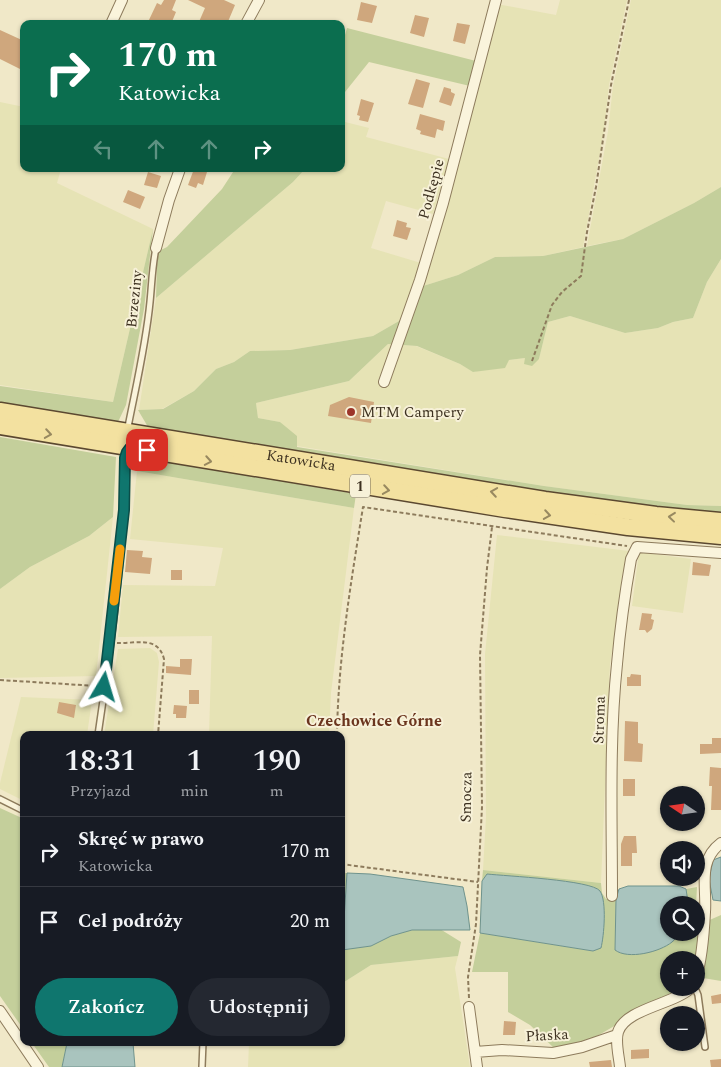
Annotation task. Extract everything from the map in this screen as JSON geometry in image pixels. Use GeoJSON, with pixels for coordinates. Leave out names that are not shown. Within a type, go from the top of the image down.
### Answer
{"type":"FeatureCollection","features":[{"type":"Feature","properties":{"kind":"main road","name":"Katowicka"},"geometry":{"type":"LineString","coordinates":[[0,411],[554,501],[640,514],[721,521]]}},
{"type":"Feature","properties":{"kind":"main road","name":"Katowicka"},"geometry":{"type":"LineString","coordinates":[[0,426],[570,519],[721,536]]}},
{"type":"Feature","properties":{"kind":"street"},"geometry":{"type":"LineString","coordinates":[[114,20],[122,0]]}},
{"type":"Feature","properties":{"kind":"street"},"geometry":{"type":"LineString","coordinates":[[248,20],[259,0]]}},
{"type":"Feature","properties":{"kind":"street","name":"Podkępie"},"geometry":{"type":"LineString","coordinates":[[384,382],[420,280],[443,203],[496,0]]}},
{"type":"Feature","properties":{"kind":"street","name":"Brzeziny"},"geometry":{"type":"LineString","coordinates":[[156,248],[179,172]]}},
{"type":"Feature","properties":{"kind":"street"},"geometry":{"type":"LineString","coordinates":[[637,547],[721,553]]}},
{"type":"Feature","properties":{"kind":"street","name":"Stroma"},"geometry":{"type":"LineString","coordinates":[[612,896],[612,779],[617,664],[631,559],[637,547]]}},
{"type":"Feature","properties":{"kind":"street"},"geometry":{"type":"LineString","coordinates":[[700,951],[705,911],[704,871],[711,854],[721,843]]}},
{"type":"Feature","properties":{"kind":"street","name":"Płaska"},"geometry":{"type":"LineString","coordinates":[[475,1052],[502,1050],[553,1052],[582,1047],[617,1035],[622,1024],[652,1006],[679,996]]}},
{"type":"Feature","properties":{"kind":"street"},"geometry":{"type":"LineString","coordinates":[[469,1007],[477,1067]]}},
{"type":"Feature","properties":{"kind":"street"},"geometry":{"type":"LineString","coordinates":[[0,1011],[20,1040]]}},
{"type":"Feature","properties":{"kind":"street"},"geometry":{"type":"LineString","coordinates":[[617,1035],[620,1067]]}},
{"type":"Feature","properties":{"kind":"street"},"geometry":{"type":"LineString","coordinates":[[24,1046],[38,1067]]}},
{"type":"Feature","properties":{"kind":"lane","name":"Brzeziny"},"geometry":{"type":"LineString","coordinates":[[122,431],[128,427],[139,376],[156,248]]}},
{"type":"Feature","properties":{"kind":"lane"},"geometry":{"type":"LineString","coordinates":[[98,731],[124,510],[125,458],[130,448]]}},
{"type":"Feature","properties":{"kind":"lane"},"geometry":{"type":"LineString","coordinates":[[0,799],[20,809]]}},
{"type":"Feature","properties":{"kind":"lane"},"geometry":{"type":"LineString","coordinates":[[202,1046],[202,1067]]}},
{"type":"Feature","properties":{"kind":"path"},"geometry":{"type":"LineString","coordinates":[[532,361],[552,305],[562,292],[582,276],[587,232],[596,188],[611,85],[629,0]]}},
{"type":"Feature","properties":{"kind":"path"},"geometry":{"type":"LineString","coordinates":[[337,731],[338,696],[352,577],[363,507],[637,547]]}},
{"type":"Feature","properties":{"kind":"path","name":"Smocza"},"geometry":{"type":"LineString","coordinates":[[469,1007],[468,977],[476,924],[482,808],[480,655],[492,527]]}},
{"type":"Feature","properties":{"kind":"path"},"geometry":{"type":"LineString","coordinates":[[110,643],[150,642],[158,646],[162,652],[164,659],[158,731]]}},
{"type":"Feature","properties":{"kind":"path"},"geometry":{"type":"LineString","coordinates":[[0,680],[104,687]]}},
{"type":"Feature","properties":{"kind":"path"},"geometry":{"type":"LineString","coordinates":[[345,865],[478,882]]}},
{"type":"Feature","properties":{"kind":"shaded area"},"geometry":{"type":"Polygon","coordinates":[[[560,0],[627,0],[609,85],[604,130],[583,247],[543,256],[495,257],[458,275],[420,287],[419,299],[399,321],[373,336],[290,350],[250,351],[234,362],[216,369],[194,391],[162,409],[139,410],[156,298],[293,182],[302,172],[345,172],[345,122],[369,128],[366,137],[449,159],[433,214],[386,201],[371,248],[421,263],[497,4],[556,15],[560,0]]]}},
{"type":"Feature","properties":{"kind":"shaded area"},"geometry":{"type":"Polygon","coordinates":[[[631,0],[721,0],[721,187],[623,239],[587,246],[608,131],[613,86],[631,0]]]}},
{"type":"Feature","properties":{"kind":"shaded area"},"geometry":{"type":"Polygon","coordinates":[[[0,102],[20,106],[20,172],[60,172],[57,183],[153,229],[113,402],[0,385],[0,102]]]}},
{"type":"Feature","properties":{"kind":"shaded area"},"geometry":{"type":"Polygon","coordinates":[[[721,259],[721,506],[687,505],[544,486],[297,446],[280,422],[258,418],[256,403],[349,381],[388,344],[416,346],[460,364],[474,372],[509,360],[539,359],[548,322],[570,316],[625,333],[658,328],[673,322],[693,318],[707,282],[721,259]]]}},
{"type":"Feature","properties":{"kind":"shaded area"},"geometry":{"type":"Polygon","coordinates":[[[137,471],[354,508],[331,693],[329,731],[209,731],[212,636],[118,637],[123,585],[215,586],[223,548],[130,539],[137,471]]]}},
{"type":"Feature","properties":{"kind":"shaded area"},"geometry":{"type":"Polygon","coordinates":[[[113,517],[96,676],[0,678],[0,589],[30,567],[89,536],[113,517]]]}},
{"type":"Feature","properties":{"kind":"shaded area"},"geometry":{"type":"Polygon","coordinates":[[[497,535],[629,551],[622,576],[610,664],[601,883],[483,870],[486,817],[485,654],[497,535]]]}},
{"type":"Feature","properties":{"kind":"shaded area"},"geometry":{"type":"Polygon","coordinates":[[[639,552],[691,559],[683,613],[632,606],[639,552]]]}},
{"type":"Feature","properties":{"kind":"shaded area"},"geometry":{"type":"Polygon","coordinates":[[[150,648],[157,653],[159,662],[153,731],[105,731],[118,649],[150,648]]]}},
{"type":"Feature","properties":{"kind":"shaded area"},"geometry":{"type":"Polygon","coordinates":[[[21,697],[92,700],[88,731],[20,731],[20,799],[0,789],[21,697]]]}},
{"type":"Feature","properties":{"kind":"shaded area"},"geometry":{"type":"Polygon","coordinates":[[[458,956],[455,968],[470,1067],[248,1067],[249,1046],[345,1046],[345,981],[371,965],[458,956]]]}},
{"type":"Feature","properties":{"kind":"green space"},"geometry":{"type":"Polygon","coordinates":[[[347,28],[476,61],[470,86],[369,62],[345,92],[345,35],[347,28]]]}},
{"type":"Feature","properties":{"kind":"green space"},"geometry":{"type":"Polygon","coordinates":[[[233,172],[302,172],[293,182],[156,298],[159,251],[167,247],[222,189],[233,172]]]}},
{"type":"Feature","properties":{"kind":"green space"},"geometry":{"type":"Polygon","coordinates":[[[721,187],[721,259],[707,282],[693,318],[673,322],[658,328],[625,333],[570,316],[548,322],[539,359],[532,366],[524,364],[525,358],[509,360],[505,368],[473,372],[460,364],[417,346],[388,344],[349,381],[256,403],[258,418],[280,422],[297,436],[297,447],[544,486],[687,505],[721,506],[721,513],[672,510],[550,494],[148,427],[138,410],[163,409],[194,391],[216,369],[234,362],[250,351],[290,350],[373,336],[399,321],[419,299],[420,287],[458,275],[495,257],[543,256],[623,239],[721,187]]]}},
{"type":"Feature","properties":{"kind":"green space"},"geometry":{"type":"Polygon","coordinates":[[[153,229],[144,309],[126,405],[118,422],[0,403],[0,386],[113,402],[153,229]]]}},
{"type":"Feature","properties":{"kind":"green space"},"geometry":{"type":"Polygon","coordinates":[[[0,437],[116,457],[113,517],[89,536],[30,567],[0,589],[0,437]]]}},
{"type":"Feature","properties":{"kind":"green space"},"geometry":{"type":"Polygon","coordinates":[[[141,457],[356,494],[354,508],[137,471],[141,457]]]}},
{"type":"Feature","properties":{"kind":"green space"},"geometry":{"type":"Polygon","coordinates":[[[0,808],[20,817],[20,1024],[0,996],[0,808]]]}},
{"type":"Feature","properties":{"kind":"green space"},"geometry":{"type":"Polygon","coordinates":[[[483,870],[601,883],[602,893],[606,899],[616,899],[615,950],[673,941],[705,941],[705,922],[721,915],[721,981],[705,978],[705,951],[660,951],[660,996],[665,996],[587,1042],[554,1048],[530,1025],[508,1012],[508,972],[472,972],[480,933],[593,951],[488,874],[482,881],[483,870]]]}},
{"type":"Feature","properties":{"kind":"green space"},"geometry":{"type":"Polygon","coordinates":[[[345,873],[347,873],[345,903],[345,873]]]}},
{"type":"Feature","properties":{"kind":"green space"},"geometry":{"type":"Polygon","coordinates":[[[697,887],[696,896],[687,896],[686,889],[697,887]]]}},
{"type":"Feature","properties":{"kind":"green space"},"geometry":{"type":"Polygon","coordinates":[[[440,929],[461,942],[458,956],[371,965],[345,981],[345,949],[371,946],[391,936],[412,930],[440,929]]]}},
{"type":"Feature","properties":{"kind":"green space"},"geometry":{"type":"Polygon","coordinates":[[[34,1046],[66,1046],[62,1067],[49,1067],[34,1046]]]}},
{"type":"Feature","properties":{"kind":"water"},"geometry":{"type":"Polygon","coordinates":[[[721,857],[721,901],[713,900],[709,879],[713,860],[721,857]]]}},
{"type":"Feature","properties":{"kind":"water"},"geometry":{"type":"Polygon","coordinates":[[[347,873],[370,874],[463,887],[470,930],[412,930],[391,936],[371,946],[345,950],[347,873]]]}},
{"type":"Feature","properties":{"kind":"water"},"geometry":{"type":"Polygon","coordinates":[[[487,874],[565,881],[594,887],[600,891],[604,902],[604,927],[601,948],[593,951],[480,933],[482,881],[487,874]]]}},
{"type":"Feature","properties":{"kind":"water"},"geometry":{"type":"Polygon","coordinates":[[[628,886],[679,886],[686,889],[687,896],[660,896],[660,941],[673,941],[667,946],[644,954],[628,954],[615,950],[616,899],[619,889],[628,886]]]}},
{"type":"Feature","properties":{"kind":"water"},"geometry":{"type":"Polygon","coordinates":[[[66,1046],[133,1046],[135,1067],[62,1067],[66,1046]]]}},
{"type":"Feature","properties":{"kind":"building"},"geometry":{"type":"Polygon","coordinates":[[[164,0],[176,0],[172,10],[176,12],[173,20],[149,20],[157,3],[161,5],[164,0]]]}},
{"type":"Feature","properties":{"kind":"building"},"geometry":{"type":"Polygon","coordinates":[[[188,0],[224,0],[235,5],[229,20],[200,20],[205,8],[188,0]]]}},
{"type":"Feature","properties":{"kind":"building"},"geometry":{"type":"Polygon","coordinates":[[[361,2],[377,6],[372,23],[357,20],[361,2]]]}},
{"type":"Feature","properties":{"kind":"building"},"geometry":{"type":"Polygon","coordinates":[[[415,15],[429,18],[424,37],[410,33],[415,15]]]}},
{"type":"Feature","properties":{"kind":"building"},"geometry":{"type":"Polygon","coordinates":[[[457,23],[470,25],[465,44],[453,41],[457,23]]]}},
{"type":"Feature","properties":{"kind":"building"},"geometry":{"type":"Polygon","coordinates":[[[0,30],[20,39],[20,69],[0,59],[0,30]]]}},
{"type":"Feature","properties":{"kind":"building"},"geometry":{"type":"Polygon","coordinates":[[[416,79],[430,83],[423,108],[408,104],[416,79]]]}},
{"type":"Feature","properties":{"kind":"building"},"geometry":{"type":"Polygon","coordinates":[[[444,87],[451,89],[451,92],[455,94],[451,106],[439,102],[444,87]]]}},
{"type":"Feature","properties":{"kind":"building"},"geometry":{"type":"Polygon","coordinates":[[[361,99],[374,103],[368,122],[359,120],[360,116],[357,115],[361,99]]]}},
{"type":"Feature","properties":{"kind":"building"},"geometry":{"type":"Polygon","coordinates":[[[420,114],[445,121],[443,131],[437,129],[435,138],[420,134],[421,131],[416,129],[420,114]]]}},
{"type":"Feature","properties":{"kind":"building"},"geometry":{"type":"Polygon","coordinates":[[[148,172],[161,176],[157,188],[144,185],[148,172]]]}},
{"type":"Feature","properties":{"kind":"building"},"geometry":{"type":"Polygon","coordinates":[[[193,172],[207,172],[203,185],[198,183],[196,188],[188,185],[193,172]]]}},
{"type":"Feature","properties":{"kind":"building"},"geometry":{"type":"Polygon","coordinates":[[[128,190],[145,197],[140,209],[123,202],[128,190]]]}},
{"type":"Feature","properties":{"kind":"building"},"geometry":{"type":"Polygon","coordinates":[[[397,220],[407,223],[406,227],[411,228],[407,240],[393,236],[397,220]]]}},
{"type":"Feature","properties":{"kind":"building","name":"MTM Campery"},"geometry":{"type":"Polygon","coordinates":[[[349,397],[374,402],[371,423],[328,416],[330,405],[349,397]]]}},
{"type":"Feature","properties":{"kind":"building"},"geometry":{"type":"Polygon","coordinates":[[[127,550],[143,551],[142,557],[152,558],[150,574],[125,572],[127,550]]]}},
{"type":"Feature","properties":{"kind":"building"},"geometry":{"type":"Polygon","coordinates":[[[693,562],[711,565],[709,576],[692,575],[693,562]]]}},
{"type":"Feature","properties":{"kind":"building"},"geometry":{"type":"Polygon","coordinates":[[[171,570],[182,570],[182,580],[171,580],[171,570]]]}},
{"type":"Feature","properties":{"kind":"building"},"geometry":{"type":"Polygon","coordinates":[[[642,613],[652,614],[651,619],[654,620],[652,629],[647,633],[645,630],[639,630],[642,613]]]}},
{"type":"Feature","properties":{"kind":"building"},"geometry":{"type":"Polygon","coordinates":[[[180,659],[192,659],[191,675],[166,673],[166,666],[180,667],[180,659]]]}},
{"type":"Feature","properties":{"kind":"building"},"geometry":{"type":"Polygon","coordinates":[[[631,674],[641,675],[641,686],[627,686],[627,677],[630,677],[631,674]]]}},
{"type":"Feature","properties":{"kind":"building"},"geometry":{"type":"Polygon","coordinates":[[[189,690],[199,690],[199,704],[189,704],[189,690]]]}},
{"type":"Feature","properties":{"kind":"building"},"geometry":{"type":"Polygon","coordinates":[[[59,702],[76,705],[74,718],[57,713],[59,702]]]}},
{"type":"Feature","properties":{"kind":"building"},"geometry":{"type":"Polygon","coordinates":[[[174,705],[187,706],[186,718],[176,718],[176,714],[173,714],[174,705]]]}},
{"type":"Feature","properties":{"kind":"building"},"geometry":{"type":"Polygon","coordinates":[[[625,721],[638,722],[638,743],[643,744],[642,762],[624,761],[625,721]]]}},
{"type":"Feature","properties":{"kind":"building"},"geometry":{"type":"Polygon","coordinates":[[[712,738],[721,738],[721,753],[700,754],[700,744],[712,744],[712,738]]]}},
{"type":"Feature","properties":{"kind":"building"},"geometry":{"type":"Polygon","coordinates":[[[710,767],[721,768],[721,810],[711,810],[712,786],[709,786],[710,767]]]}},
{"type":"Feature","properties":{"kind":"building"},"geometry":{"type":"Polygon","coordinates":[[[623,779],[635,779],[635,796],[623,796],[623,779]]]}},
{"type":"Feature","properties":{"kind":"building"},"geometry":{"type":"Polygon","coordinates":[[[624,836],[636,836],[637,853],[632,853],[632,866],[621,866],[621,844],[624,836]]]}},
{"type":"Feature","properties":{"kind":"building"},"geometry":{"type":"Polygon","coordinates":[[[721,994],[721,1003],[712,1004],[711,996],[721,994]]]}},
{"type":"Feature","properties":{"kind":"building"},"geometry":{"type":"Polygon","coordinates":[[[504,1021],[516,1022],[515,1035],[503,1035],[504,1021]]]}},
{"type":"Feature","properties":{"kind":"building"},"geometry":{"type":"Polygon","coordinates":[[[649,1049],[649,1058],[631,1059],[631,1050],[649,1049]]]}},
{"type":"Feature","properties":{"kind":"building"},"geometry":{"type":"Polygon","coordinates":[[[721,1059],[721,1067],[711,1067],[710,1060],[721,1059]]]}},
{"type":"Feature","properties":{"kind":"building"},"geometry":{"type":"Polygon","coordinates":[[[611,1060],[612,1067],[590,1067],[589,1062],[611,1060]]]}},
{"type":"Feature","properties":{"kind":"slow traffic"},"geometry":{"type":"LineString","coordinates":[[114,601],[120,549]]}},
{"type":"Feature","properties":{"kind":"place","name":"MTM Campery"},"geometry":{"type":"Point","coordinates":[351,412]}},
{"type":"Feature","properties":{"kind":"district","name":"Czechowice Górne"},"geometry":{"type":"Point","coordinates":[374,720]}},
{"type":"Feature","properties":{"kind":"route"},"geometry":{"type":"LineString","coordinates":[[104,687],[124,510],[125,458],[130,448],[147,450]]}}]}
